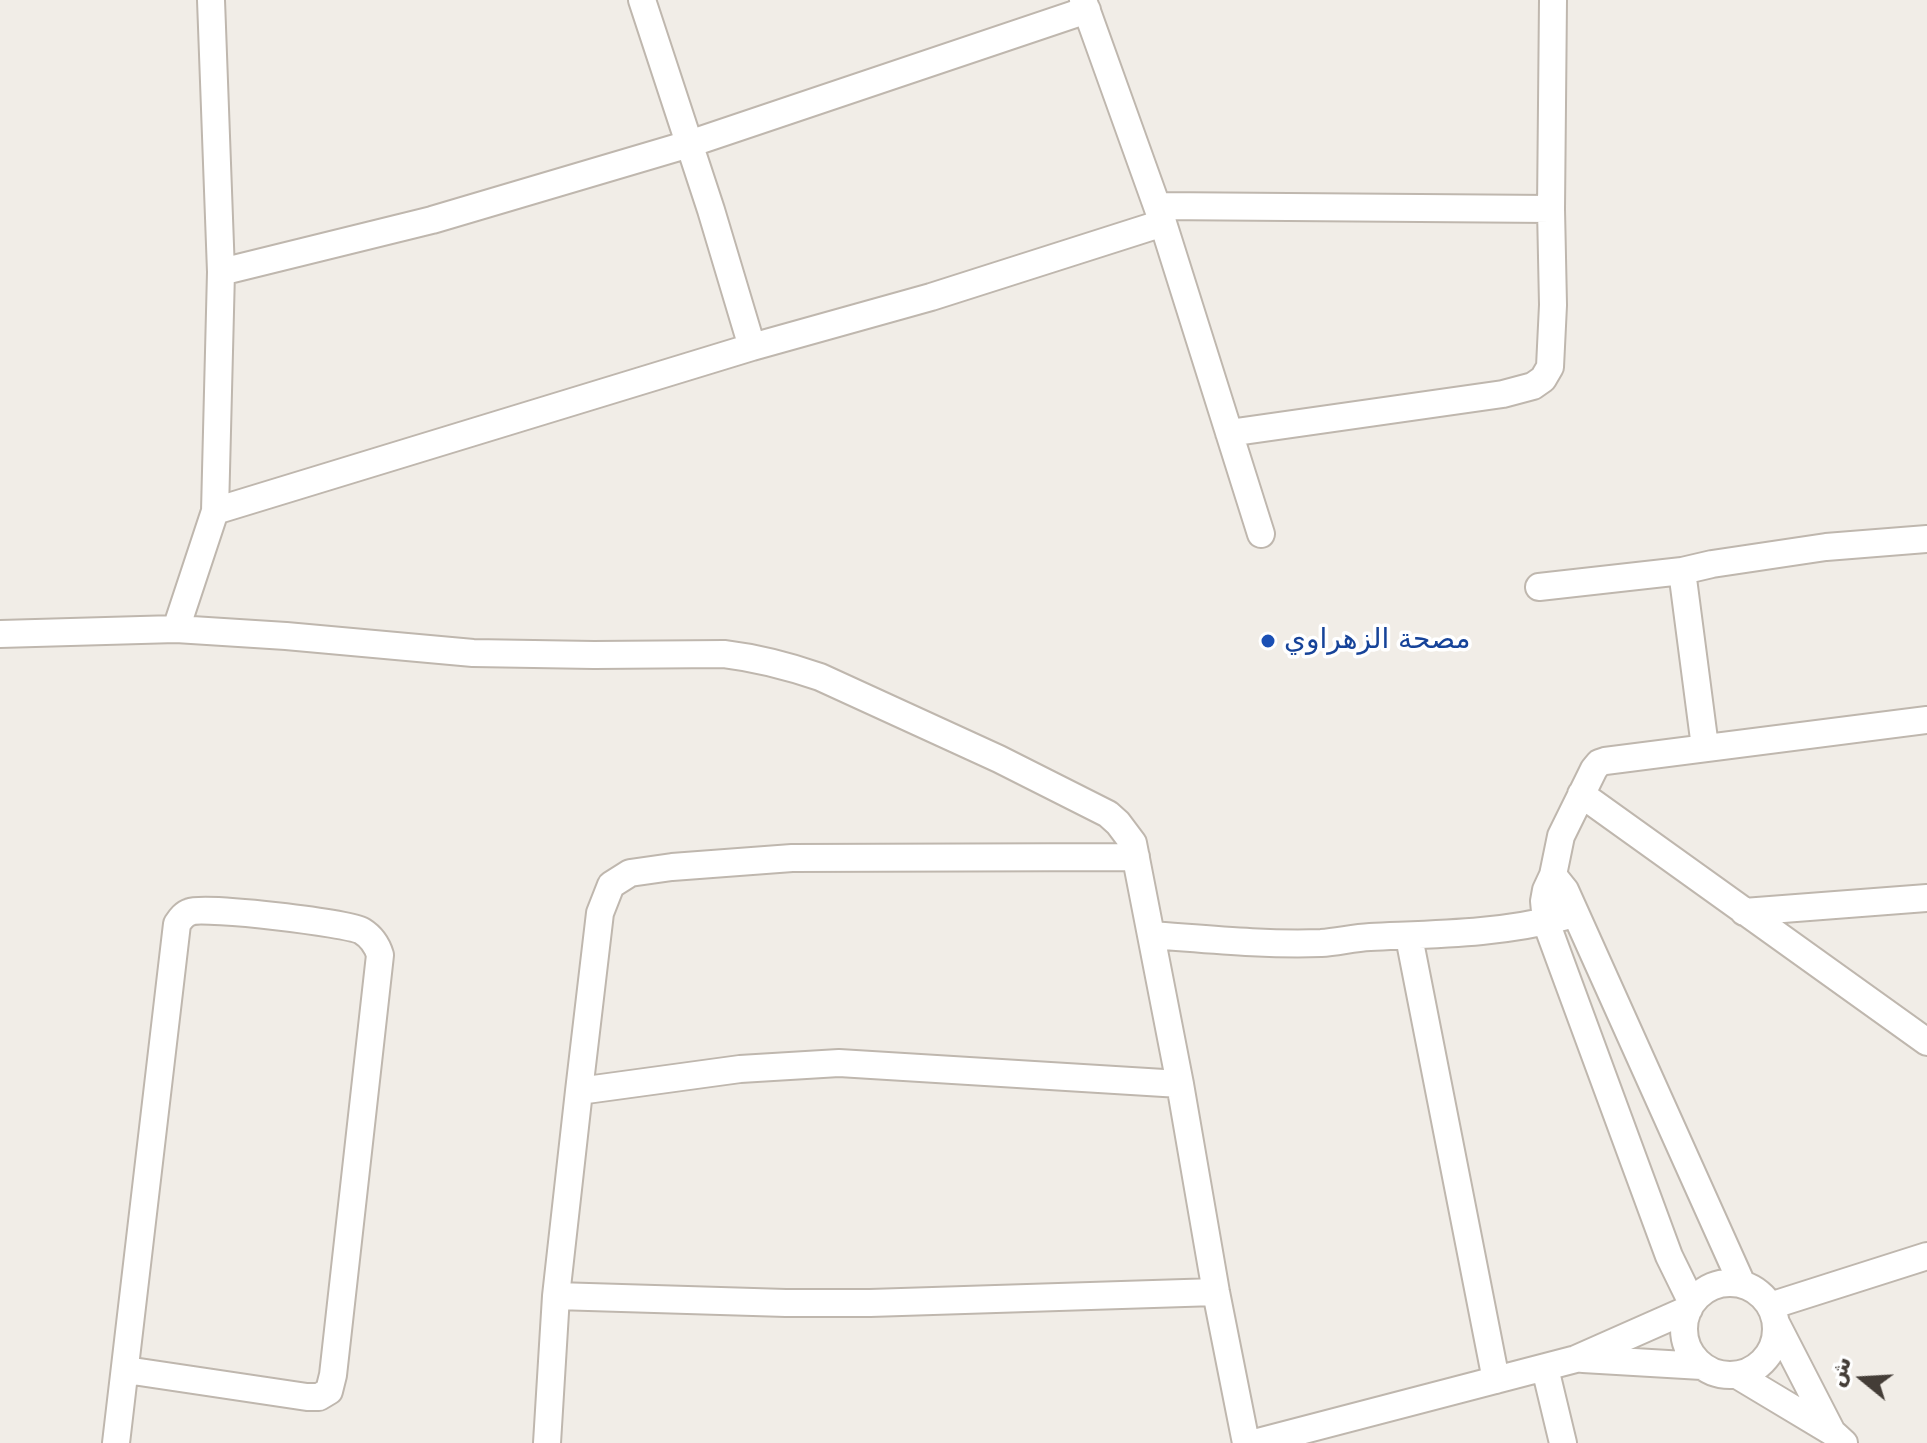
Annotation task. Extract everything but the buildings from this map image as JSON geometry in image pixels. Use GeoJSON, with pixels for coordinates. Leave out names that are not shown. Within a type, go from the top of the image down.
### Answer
{"type":"FeatureCollection","features":[{"type":"Feature","properties":{"kind":"street"},"geometry":{"type":"LineString","coordinates":[[176,629],[215,511],[221,272],[211,0]]}},
{"type":"Feature","properties":{"kind":"street"},"geometry":{"type":"LineString","coordinates":[[642,0],[752,347]]}},
{"type":"Feature","properties":{"kind":"street"},"geometry":{"type":"LineString","coordinates":[[1229,433],[1503,394],[1533,386],[1543,379],[1550,367],[1553,305],[1553,0]]}},
{"type":"Feature","properties":{"kind":"street"},"geometry":{"type":"LineString","coordinates":[[221,272],[432,220],[689,144],[1085,5],[1160,215],[1261,534]]}},
{"type":"Feature","properties":{"kind":"street"},"geometry":{"type":"LineString","coordinates":[[215,511],[752,347],[931,297],[1160,215],[1551,209]]}},
{"type":"Feature","properties":{"kind":"street"},"geometry":{"type":"LineString","coordinates":[[1539,587],[1682,571],[1810,549],[1927,539]]}},
{"type":"Feature","properties":{"kind":"street"},"geometry":{"type":"LineString","coordinates":[[1682,571],[1705,747]]}},
{"type":"Feature","properties":{"kind":"street"},"geometry":{"type":"LineString","coordinates":[[0,634],[176,629],[473,653],[724,654],[769,661],[820,677],[881,704],[1097,808],[1118,823],[1133,843],[1246,1443]]}},
{"type":"Feature","properties":{"kind":"street"},"geometry":{"type":"LineString","coordinates":[[1691,1306],[1669,1256],[1546,922],[1544,901],[1561,836],[1594,769],[1605,761],[1927,720]]}},
{"type":"Feature","properties":{"kind":"street"},"geometry":{"type":"LineString","coordinates":[[1581,794],[1927,1042]]}},
{"type":"Feature","properties":{"kind":"street"},"geometry":{"type":"LineString","coordinates":[[547,1443],[556,1296],[579,1091],[600,913],[611,885],[630,873],[792,858],[1136,857]]}},
{"type":"Feature","properties":{"kind":"street"},"geometry":{"type":"LineString","coordinates":[[1553,875],[1565,890],[1742,1284]]}},
{"type":"Feature","properties":{"kind":"street"},"geometry":{"type":"LineString","coordinates":[[1744,912],[1927,898]]}},
{"type":"Feature","properties":{"kind":"street"},"geometry":{"type":"LineString","coordinates":[[116,1443],[177,924],[189,912],[205,910],[276,916],[360,930],[373,942],[380,955],[329,1391],[319,1397],[307,1397],[126,1370]]}},
{"type":"Feature","properties":{"kind":"street"},"geometry":{"type":"LineString","coordinates":[[1151,935],[1324,943],[1367,937],[1490,931],[1575,914]]}},
{"type":"Feature","properties":{"kind":"street"},"geometry":{"type":"LineString","coordinates":[[1409,937],[1496,1380]]}},
{"type":"Feature","properties":{"kind":"street"},"geometry":{"type":"LineString","coordinates":[[579,1091],[740,1069],[839,1063],[1180,1084]]}},
{"type":"Feature","properties":{"kind":"street"},"geometry":{"type":"LineString","coordinates":[[1773,1314],[1927,1256]]}},
{"type":"Feature","properties":{"kind":"street"},"geometry":{"type":"LineString","coordinates":[[1702,1366],[1691,1353],[1685,1336],[1686,1318],[1691,1306],[1707,1289],[1724,1283],[1742,1284],[1758,1292],[1773,1314],[1838,1438]]}},
{"type":"Feature","properties":{"kind":"street"},"geometry":{"type":"LineString","coordinates":[[556,1296],[870,1303],[1216,1292]]}},
{"type":"Feature","properties":{"kind":"street"},"geometry":{"type":"LineString","coordinates":[[1254,1443],[1576,1359],[1691,1306]]}},
{"type":"Feature","properties":{"kind":"street"},"geometry":{"type":"LineString","coordinates":[[1576,1359],[1702,1366],[1719,1374],[1737,1375],[1754,1369],[1767,1357],[1775,1341],[1773,1314]]}},
{"type":"Feature","properties":{"kind":"street"},"geometry":{"type":"LineString","coordinates":[[1545,1368],[1563,1443]]}},
{"type":"Feature","properties":{"kind":"street"},"geometry":{"type":"LineString","coordinates":[[1737,1375],[1838,1438]]}},
{"type":"Feature","properties":{"kind":"place","name":"مصحة الزهراوي"},"geometry":{"type":"Point","coordinates":[1268,641]}}]}
